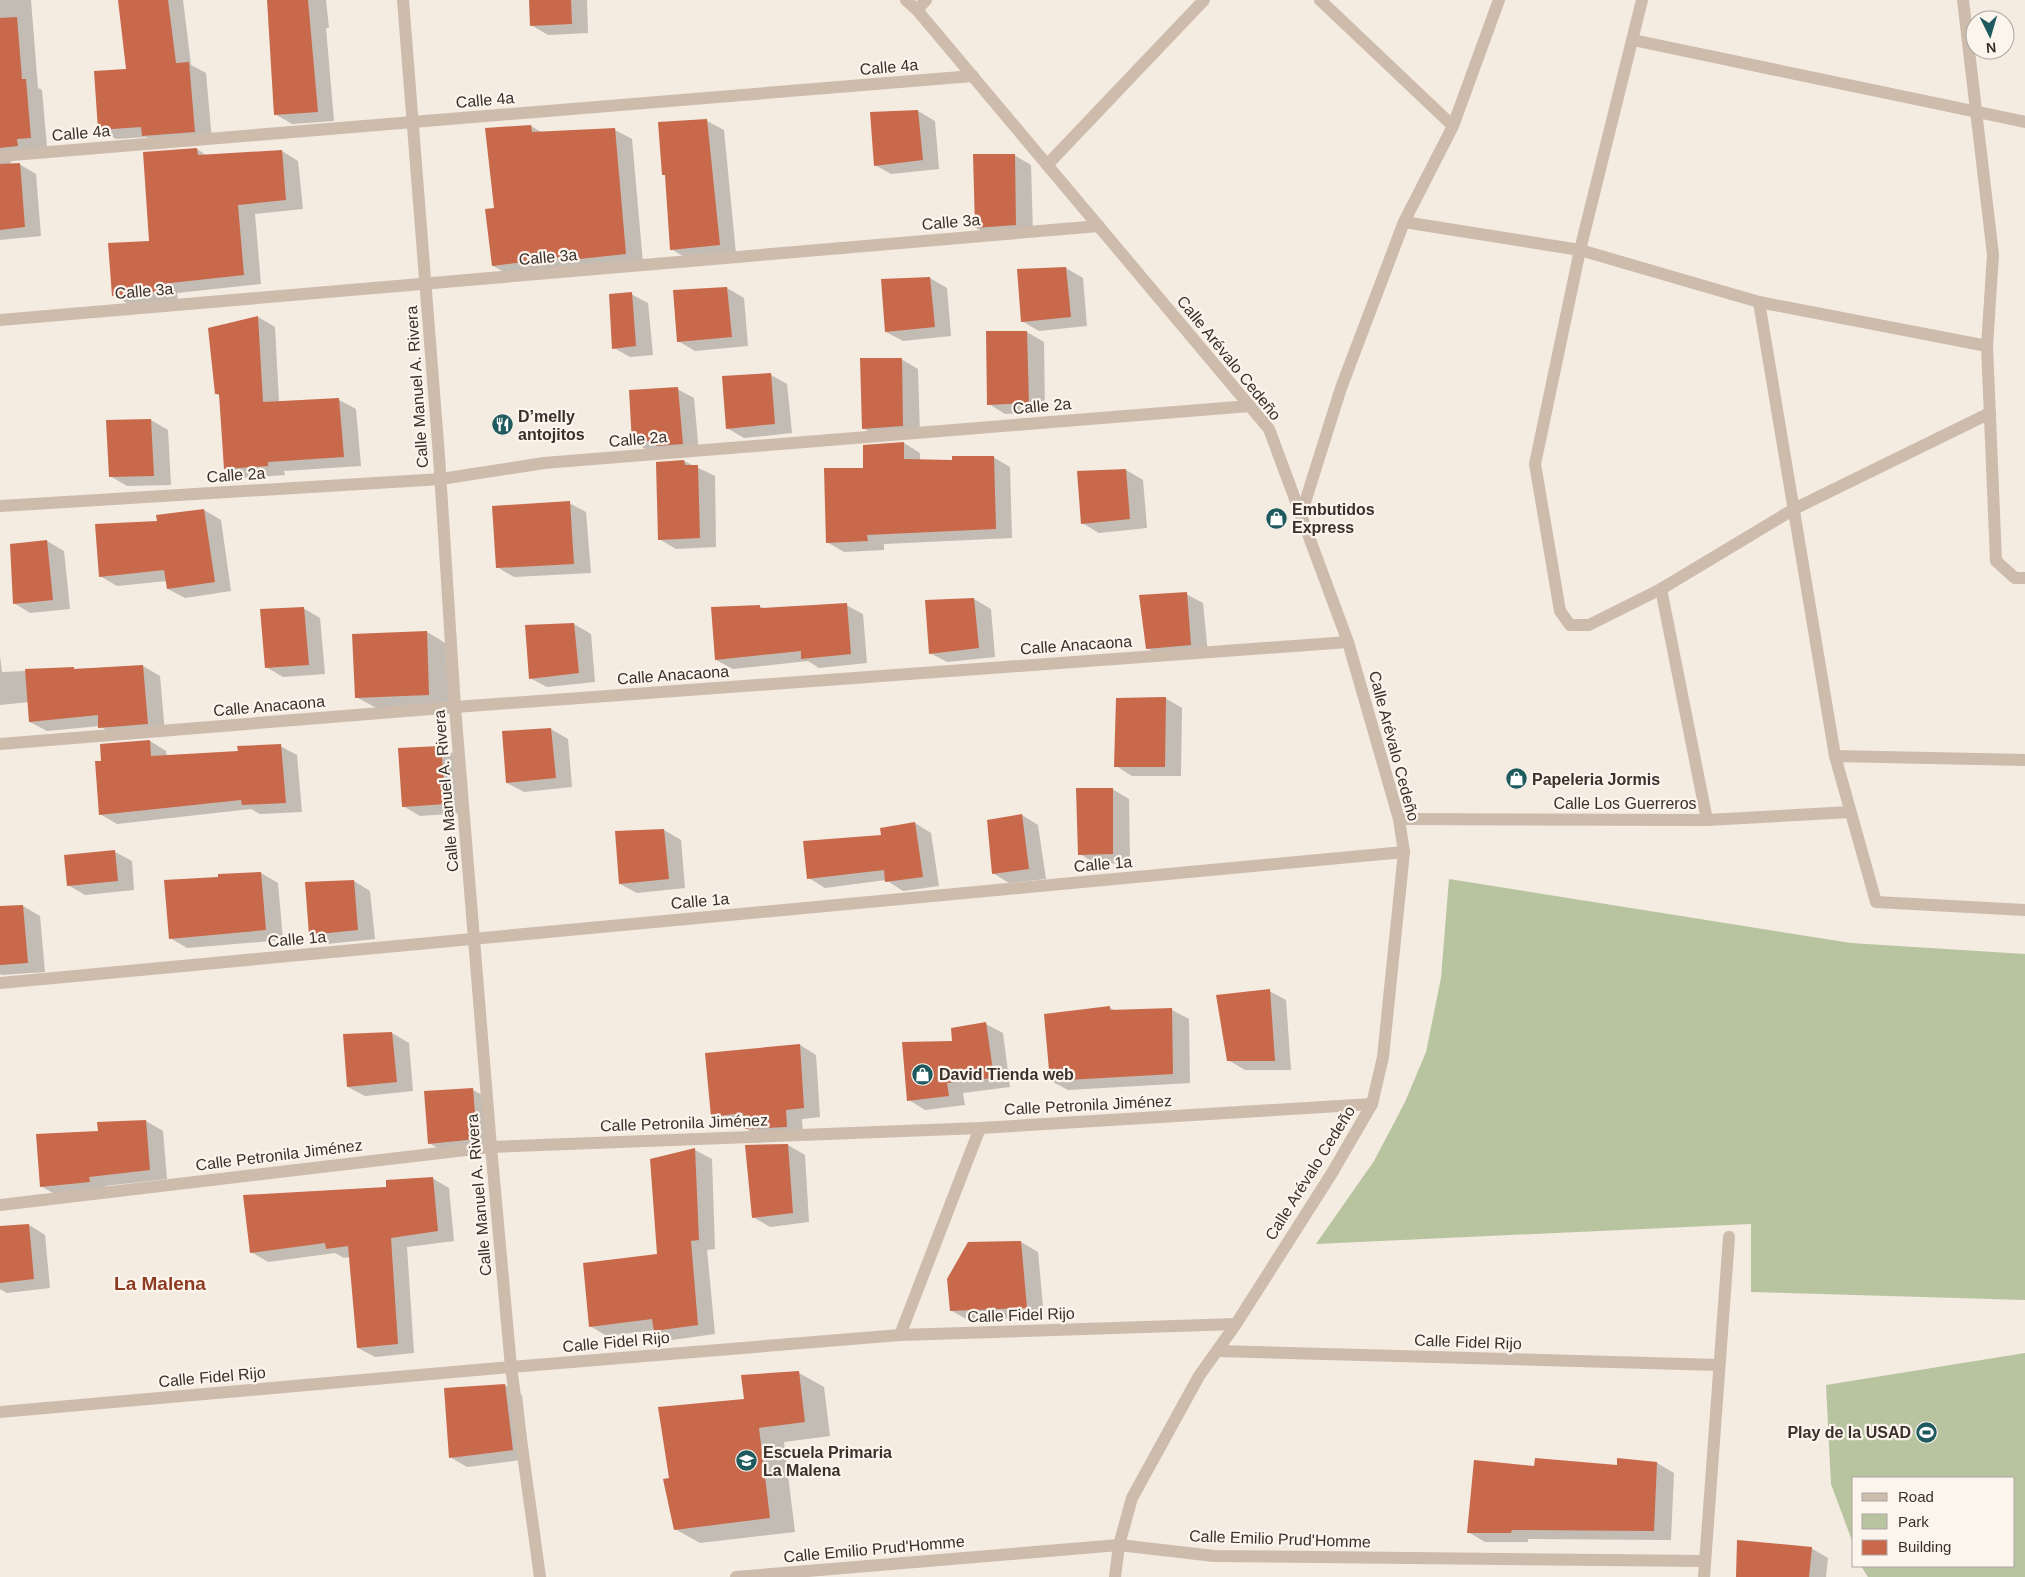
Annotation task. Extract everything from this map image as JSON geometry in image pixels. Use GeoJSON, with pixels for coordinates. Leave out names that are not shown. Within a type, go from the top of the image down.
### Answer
{"type":"FeatureCollection","features":[{"type":"Feature","properties":{"kind":"street","name":"Calle Manuel A. Rivera"},"geometry":{"type":"LineString","coordinates":[[403,0],[426,284],[455,707],[491,1147],[511,1366],[540,1577]]}},
{"type":"Feature","properties":{"kind":"street","name":"Calle Arévalo Cedeño"},"geometry":{"type":"LineString","coordinates":[[906,0],[917,10],[973,76],[1269,429],[1348,642],[1399,819],[1404,852],[1383,1058],[1372,1104],[1332,1173],[1236,1324],[1199,1376],[1132,1498],[1119,1545],[1115,1577]]}},
{"type":"Feature","properties":{"kind":"street"},"geometry":{"type":"LineString","coordinates":[[917,10],[926,0]]}},
{"type":"Feature","properties":{"kind":"street"},"geometry":{"type":"LineString","coordinates":[[1047,165],[1204,0]]}},
{"type":"Feature","properties":{"kind":"street"},"geometry":{"type":"LineString","coordinates":[[1320,0],[1454,126]]}},
{"type":"Feature","properties":{"kind":"street"},"geometry":{"type":"LineString","coordinates":[[1301,515],[1342,388],[1404,222],[1454,126],[1499,0]]}},
{"type":"Feature","properties":{"kind":"street"},"geometry":{"type":"LineString","coordinates":[[1642,0],[1580,250],[1536,464],[1560,611],[1570,625],[1589,625],[1661,589],[1794,509],[1990,413]]}},
{"type":"Feature","properties":{"kind":"street"},"geometry":{"type":"LineString","coordinates":[[1963,0],[1992,255],[1987,346],[1996,561],[2015,578],[2025,578]]}},
{"type":"Feature","properties":{"kind":"street"},"geometry":{"type":"LineString","coordinates":[[1633,40],[2025,122]]}},
{"type":"Feature","properties":{"kind":"street","name":"Calle 4a"},"geometry":{"type":"LineString","coordinates":[[0,156],[973,76]]}},
{"type":"Feature","properties":{"kind":"street"},"geometry":{"type":"LineString","coordinates":[[1404,222],[1580,250],[1759,302],[1987,346]]}},
{"type":"Feature","properties":{"kind":"street","name":"Calle 3a"},"geometry":{"type":"LineString","coordinates":[[0,320],[1098,226]]}},
{"type":"Feature","properties":{"kind":"street"},"geometry":{"type":"LineString","coordinates":[[1759,302],[1835,756],[1876,902],[2025,910]]}},
{"type":"Feature","properties":{"kind":"street","name":"Calle 2a"},"geometry":{"type":"LineString","coordinates":[[0,506],[440,479],[544,463],[1250,406]]}},
{"type":"Feature","properties":{"kind":"street"},"geometry":{"type":"LineString","coordinates":[[1661,589],[1707,820]]}},
{"type":"Feature","properties":{"kind":"street","name":"Calle Anacaona"},"geometry":{"type":"LineString","coordinates":[[0,744],[455,707],[1348,642]]}},
{"type":"Feature","properties":{"kind":"street"},"geometry":{"type":"LineString","coordinates":[[1835,756],[2025,760]]}},
{"type":"Feature","properties":{"kind":"street","name":"Calle Los Guerreros"},"geometry":{"type":"LineString","coordinates":[[1399,819],[1707,820],[1850,812]]}},
{"type":"Feature","properties":{"kind":"street","name":"Calle 1a"},"geometry":{"type":"LineString","coordinates":[[0,983],[1404,852]]}},
{"type":"Feature","properties":{"kind":"street","name":"Calle Petronila Jiménez"},"geometry":{"type":"LineString","coordinates":[[0,1205],[491,1147],[980,1128],[1372,1104]]}},
{"type":"Feature","properties":{"kind":"street"},"geometry":{"type":"LineString","coordinates":[[900,1335],[980,1128]]}},
{"type":"Feature","properties":{"kind":"street"},"geometry":{"type":"LineString","coordinates":[[1704,1577],[1729,1237]]}},
{"type":"Feature","properties":{"kind":"street","name":"Calle Fidel Rijo"},"geometry":{"type":"LineString","coordinates":[[0,1412],[511,1366],[900,1335],[1236,1324]]}},
{"type":"Feature","properties":{"kind":"street","name":"Calle Fidel Rijo"},"geometry":{"type":"LineString","coordinates":[[1216,1351],[1719,1365]]}},
{"type":"Feature","properties":{"kind":"street","name":"Calle Emilio Prud'Homme"},"geometry":{"type":"LineString","coordinates":[[736,1577],[1119,1545],[1214,1556],[1705,1561]]}},
{"type":"Feature","properties":{"kind":"green space"},"geometry":{"type":"Polygon","coordinates":[[[1449,879],[1851,943],[2025,954],[2025,1300],[1751,1292],[1751,1224],[1316,1244],[1374,1161],[1405,1102],[1426,1052],[1441,978],[1449,879]]]}},
{"type":"Feature","properties":{"kind":"green space","name":"Play de la USAD"},"geometry":{"type":"Polygon","coordinates":[[[2025,1353],[2025,1577],[1868,1577],[1862,1567],[2015,1567],[2015,1477],[1852,1477],[1852,1541],[1831,1484],[1826,1385],[2025,1353]]]}},
{"type":"Feature","properties":{"kind":"building"},"geometry":{"type":"Polygon","coordinates":[[[118,0],[168,0],[176,63],[189,62],[195,132],[142,136],[141,127],[98,130],[94,71],[126,69],[118,0]]]}},
{"type":"Feature","properties":{"kind":"building"},"geometry":{"type":"Polygon","coordinates":[[[267,0],[308,0],[318,112],[274,115],[267,0]]]}},
{"type":"Feature","properties":{"kind":"building"},"geometry":{"type":"Polygon","coordinates":[[[529,0],[571,0],[572,24],[530,26],[529,0]]]}},
{"type":"Feature","properties":{"kind":"building"},"geometry":{"type":"Polygon","coordinates":[[[17,17],[22,79],[26,79],[31,138],[17,139],[18,146],[0,148],[0,18],[17,17]]]}},
{"type":"Feature","properties":{"kind":"building"},"geometry":{"type":"Polygon","coordinates":[[[918,110],[923,160],[874,166],[870,112],[918,110]]]}},
{"type":"Feature","properties":{"kind":"building"},"geometry":{"type":"Polygon","coordinates":[[[707,119],[720,245],[670,250],[665,175],[662,175],[658,122],[707,119]]]}},
{"type":"Feature","properties":{"kind":"building"},"geometry":{"type":"Polygon","coordinates":[[[531,125],[532,132],[615,128],[626,254],[579,259],[578,255],[492,266],[485,209],[494,208],[485,128],[531,125]]]}},
{"type":"Feature","properties":{"kind":"building"},"geometry":{"type":"Polygon","coordinates":[[[197,148],[198,155],[282,150],[286,200],[238,205],[244,275],[161,284],[162,291],[112,296],[108,243],[149,241],[143,152],[197,148]]]}},
{"type":"Feature","properties":{"kind":"building"},"geometry":{"type":"Polygon","coordinates":[[[973,154],[1015,154],[1016,225],[975,228],[973,154]]]}},
{"type":"Feature","properties":{"kind":"building"},"geometry":{"type":"Polygon","coordinates":[[[20,163],[25,227],[0,230],[0,164],[20,163]]]}},
{"type":"Feature","properties":{"kind":"building"},"geometry":{"type":"Polygon","coordinates":[[[1066,267],[1071,317],[1021,322],[1017,269],[1066,267]]]}},
{"type":"Feature","properties":{"kind":"building"},"geometry":{"type":"Polygon","coordinates":[[[930,277],[935,327],[885,332],[881,279],[930,277]]]}},
{"type":"Feature","properties":{"kind":"building"},"geometry":{"type":"Polygon","coordinates":[[[727,287],[732,337],[677,342],[673,290],[727,287]]]}},
{"type":"Feature","properties":{"kind":"building"},"geometry":{"type":"Polygon","coordinates":[[[632,292],[636,346],[612,349],[609,294],[632,292]]]}},
{"type":"Feature","properties":{"kind":"building"},"geometry":{"type":"Polygon","coordinates":[[[258,316],[263,402],[339,398],[344,457],[268,462],[268,466],[224,469],[219,394],[215,394],[208,328],[258,316]]]}},
{"type":"Feature","properties":{"kind":"building"},"geometry":{"type":"Polygon","coordinates":[[[986,331],[1027,331],[1029,403],[987,405],[986,331]]]}},
{"type":"Feature","properties":{"kind":"building"},"geometry":{"type":"Polygon","coordinates":[[[860,358],[902,358],[903,426],[862,429],[860,358]]]}},
{"type":"Feature","properties":{"kind":"building"},"geometry":{"type":"Polygon","coordinates":[[[771,373],[775,424],[726,429],[722,376],[771,373]]]}},
{"type":"Feature","properties":{"kind":"building"},"geometry":{"type":"Polygon","coordinates":[[[678,387],[683,444],[656,446],[656,440],[632,443],[629,390],[678,387]]]}},
{"type":"Feature","properties":{"kind":"building"},"geometry":{"type":"Polygon","coordinates":[[[151,419],[154,476],[109,477],[106,420],[151,419]]]}},
{"type":"Feature","properties":{"kind":"building"},"geometry":{"type":"Polygon","coordinates":[[[904,442],[904,459],[952,460],[952,456],[994,456],[996,529],[867,535],[868,541],[826,543],[824,468],[863,468],[863,445],[904,442]]]}},
{"type":"Feature","properties":{"kind":"building"},"geometry":{"type":"Polygon","coordinates":[[[684,460],[685,465],[698,465],[700,538],[658,540],[656,462],[684,460]]]}},
{"type":"Feature","properties":{"kind":"building"},"geometry":{"type":"Polygon","coordinates":[[[1126,469],[1130,519],[1081,524],[1077,471],[1126,469]]]}},
{"type":"Feature","properties":{"kind":"building"},"geometry":{"type":"Polygon","coordinates":[[[570,501],[574,564],[496,568],[492,506],[570,501]]]}},
{"type":"Feature","properties":{"kind":"building"},"geometry":{"type":"Polygon","coordinates":[[[204,509],[215,582],[167,589],[164,570],[99,577],[95,524],[157,521],[156,515],[204,509]]]}},
{"type":"Feature","properties":{"kind":"building"},"geometry":{"type":"Polygon","coordinates":[[[47,540],[53,600],[13,604],[10,544],[47,540]]]}},
{"type":"Feature","properties":{"kind":"building"},"geometry":{"type":"Polygon","coordinates":[[[1187,592],[1191,645],[1146,649],[1139,595],[1187,592]]]}},
{"type":"Feature","properties":{"kind":"building"},"geometry":{"type":"Polygon","coordinates":[[[974,598],[979,648],[929,654],[925,600],[974,598]]]}},
{"type":"Feature","properties":{"kind":"building"},"geometry":{"type":"Polygon","coordinates":[[[847,603],[851,654],[801,659],[801,651],[715,660],[711,607],[760,605],[760,608],[847,603]]]}},
{"type":"Feature","properties":{"kind":"building"},"geometry":{"type":"Polygon","coordinates":[[[304,607],[309,665],[265,668],[260,609],[304,607]]]}},
{"type":"Feature","properties":{"kind":"building"},"geometry":{"type":"Polygon","coordinates":[[[574,623],[579,673],[529,679],[525,625],[574,623]]]}},
{"type":"Feature","properties":{"kind":"building"},"geometry":{"type":"Polygon","coordinates":[[[427,631],[429,695],[355,698],[352,634],[427,631]]]}},
{"type":"Feature","properties":{"kind":"building"},"geometry":{"type":"Polygon","coordinates":[[[143,665],[148,724],[98,728],[98,715],[29,722],[25,669],[74,667],[74,669],[143,665]]]}},
{"type":"Feature","properties":{"kind":"building"},"geometry":{"type":"Polygon","coordinates":[[[1166,697],[1165,767],[1114,767],[1116,698],[1166,697]]]}},
{"type":"Feature","properties":{"kind":"building"},"geometry":{"type":"Polygon","coordinates":[[[551,728],[556,778],[506,783],[502,731],[551,728]]]}},
{"type":"Feature","properties":{"kind":"building"},"geometry":{"type":"Polygon","coordinates":[[[150,740],[151,756],[238,751],[237,746],[281,744],[286,803],[242,805],[241,800],[99,815],[95,761],[101,761],[100,744],[150,740]]]}},
{"type":"Feature","properties":{"kind":"building"},"geometry":{"type":"Polygon","coordinates":[[[441,746],[446,804],[402,807],[398,748],[441,746]]]}},
{"type":"Feature","properties":{"kind":"building"},"geometry":{"type":"Polygon","coordinates":[[[1076,788],[1113,788],[1113,854],[1078,855],[1076,788]]]}},
{"type":"Feature","properties":{"kind":"building"},"geometry":{"type":"Polygon","coordinates":[[[1022,814],[1029,869],[992,874],[987,820],[1022,814]]]}},
{"type":"Feature","properties":{"kind":"building"},"geometry":{"type":"Polygon","coordinates":[[[915,822],[923,877],[885,882],[884,870],[807,879],[803,841],[881,835],[880,828],[915,822]]]}},
{"type":"Feature","properties":{"kind":"building"},"geometry":{"type":"Polygon","coordinates":[[[664,829],[669,879],[619,884],[615,831],[664,829]]]}},
{"type":"Feature","properties":{"kind":"building"},"geometry":{"type":"Polygon","coordinates":[[[115,850],[118,881],[67,886],[64,855],[115,850]]]}},
{"type":"Feature","properties":{"kind":"building"},"geometry":{"type":"Polygon","coordinates":[[[261,872],[266,930],[169,939],[164,880],[218,877],[218,874],[261,872]]]}},
{"type":"Feature","properties":{"kind":"building"},"geometry":{"type":"Polygon","coordinates":[[[354,880],[358,930],[309,935],[305,882],[354,880]]]}},
{"type":"Feature","properties":{"kind":"building"},"geometry":{"type":"Polygon","coordinates":[[[23,905],[28,963],[0,965],[0,906],[23,905]]]}},
{"type":"Feature","properties":{"kind":"building"},"geometry":{"type":"Polygon","coordinates":[[[1270,989],[1275,1061],[1227,1061],[1216,995],[1270,989]]]}},
{"type":"Feature","properties":{"kind":"building"},"geometry":{"type":"Polygon","coordinates":[[[1110,1006],[1110,1010],[1172,1008],[1173,1074],[1050,1081],[1044,1014],[1110,1006]]]}},
{"type":"Feature","properties":{"kind":"building"},"geometry":{"type":"Polygon","coordinates":[[[986,1022],[994,1078],[947,1083],[949,1096],[907,1101],[902,1042],[952,1041],[951,1028],[986,1022]]]}},
{"type":"Feature","properties":{"kind":"building"},"geometry":{"type":"Polygon","coordinates":[[[392,1032],[397,1082],[347,1087],[343,1034],[392,1032]]]}},
{"type":"Feature","properties":{"kind":"building"},"geometry":{"type":"Polygon","coordinates":[[[800,1044],[804,1108],[786,1110],[787,1127],[744,1129],[743,1113],[711,1117],[705,1053],[800,1044]]]}},
{"type":"Feature","properties":{"kind":"building"},"geometry":{"type":"Polygon","coordinates":[[[473,1088],[477,1139],[428,1144],[424,1091],[473,1088]]]}},
{"type":"Feature","properties":{"kind":"building"},"geometry":{"type":"Polygon","coordinates":[[[146,1120],[150,1170],[89,1177],[90,1182],[40,1187],[36,1134],[98,1131],[97,1122],[146,1120]]]}},
{"type":"Feature","properties":{"kind":"building"},"geometry":{"type":"Polygon","coordinates":[[[788,1144],[793,1213],[752,1218],[745,1145],[788,1144]]]}},
{"type":"Feature","properties":{"kind":"building"},"geometry":{"type":"Polygon","coordinates":[[[695,1148],[699,1240],[691,1241],[698,1325],[654,1331],[652,1319],[589,1327],[583,1263],[657,1254],[650,1159],[695,1148]]]}},
{"type":"Feature","properties":{"kind":"building"},"geometry":{"type":"Polygon","coordinates":[[[433,1177],[438,1231],[391,1238],[398,1344],[357,1348],[348,1246],[326,1249],[325,1243],[250,1253],[243,1195],[386,1187],[386,1180],[433,1177]]]}},
{"type":"Feature","properties":{"kind":"building"},"geometry":{"type":"Polygon","coordinates":[[[29,1224],[34,1279],[0,1283],[0,1226],[29,1224]]]}},
{"type":"Feature","properties":{"kind":"building"},"geometry":{"type":"Polygon","coordinates":[[[1021,1241],[1027,1308],[950,1311],[947,1279],[968,1242],[1021,1241]]]}},
{"type":"Feature","properties":{"kind":"building"},"geometry":{"type":"Polygon","coordinates":[[[799,1371],[805,1422],[759,1428],[770,1518],[674,1530],[663,1479],[669,1478],[658,1407],[744,1399],[741,1375],[799,1371]]]}},
{"type":"Feature","properties":{"kind":"building"},"geometry":{"type":"Polygon","coordinates":[[[505,1384],[513,1450],[449,1458],[444,1388],[505,1384]]]}},
{"type":"Feature","properties":{"kind":"building"},"geometry":{"type":"Polygon","coordinates":[[[1535,1458],[1617,1465],[1617,1458],[1657,1462],[1654,1531],[1512,1530],[1511,1533],[1467,1533],[1474,1460],[1534,1466],[1535,1458]]]}},
{"type":"Feature","properties":{"kind":"building"},"geometry":{"type":"Polygon","coordinates":[[[1737,1540],[1812,1547],[1809,1577],[1736,1577],[1737,1540]]]}},
{"type":"Feature","properties":{"kind":"place","name":"D’melly antojitos"},"geometry":{"type":"Point","coordinates":[502,425]}},
{"type":"Feature","properties":{"kind":"place","name":"Embutidos Express"},"geometry":{"type":"Point","coordinates":[1276,518]}},
{"type":"Feature","properties":{"kind":"place","name":"Papeleria Jormis"},"geometry":{"type":"Point","coordinates":[1516,779]}},
{"type":"Feature","properties":{"kind":"place","name":"David Tienda web"},"geometry":{"type":"Point","coordinates":[923,1074]}},
{"type":"Feature","properties":{"kind":"place","name":"Play de la USAD"},"geometry":{"type":"Point","coordinates":[1927,1432]}},
{"type":"Feature","properties":{"kind":"place","name":"Escuela Primaria La Malena"},"geometry":{"type":"Point","coordinates":[747,1461]}},
{"type":"Feature","properties":{"kind":"district","name":"La Malena"},"geometry":{"type":"Point","coordinates":[160,1283]}}]}
